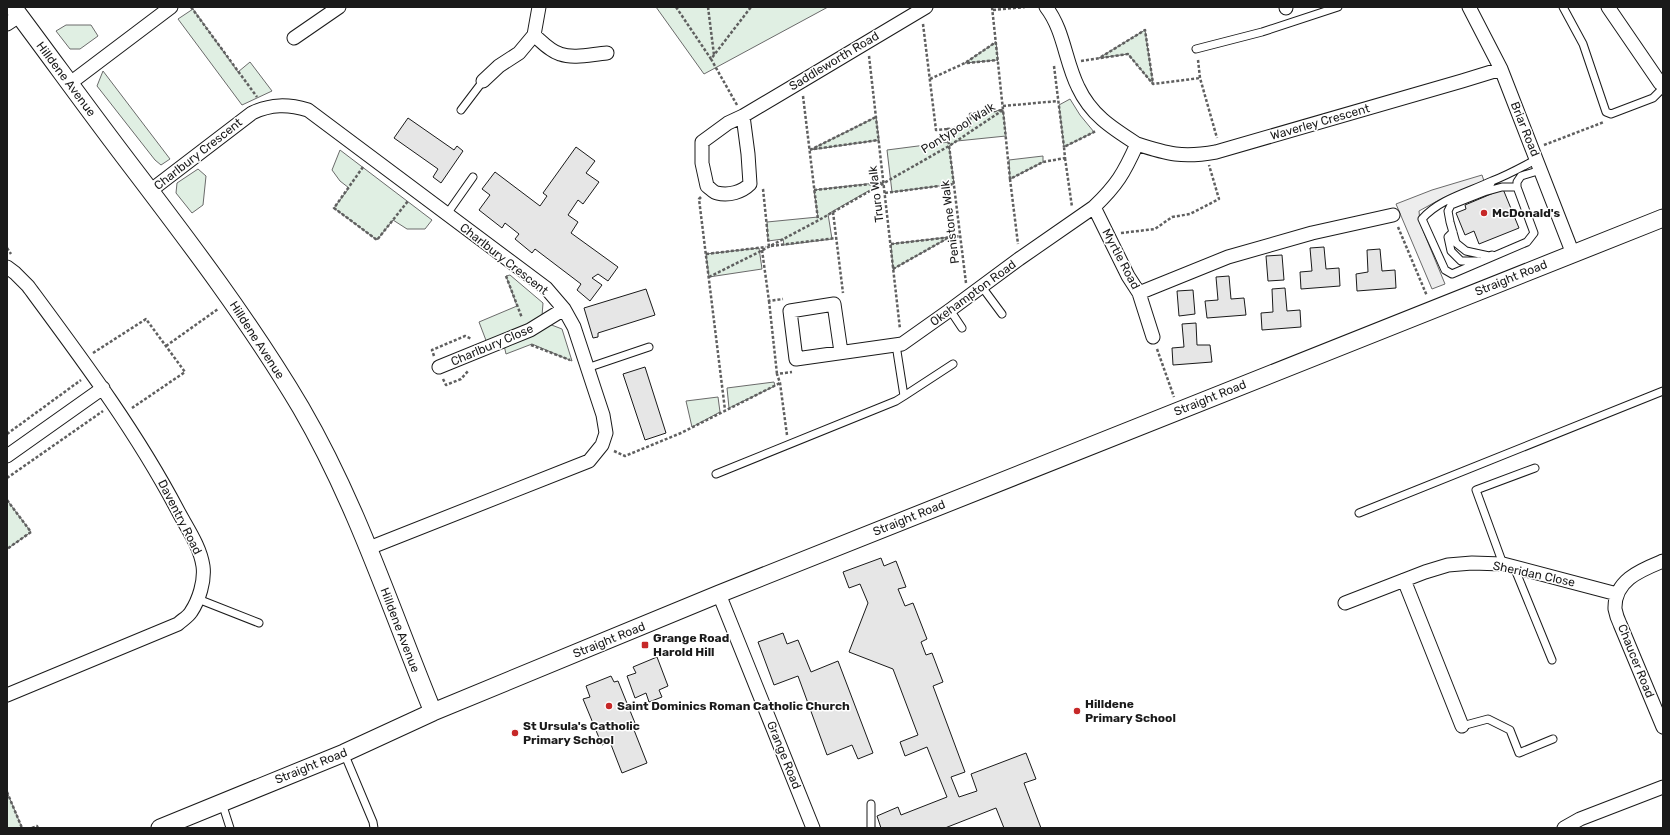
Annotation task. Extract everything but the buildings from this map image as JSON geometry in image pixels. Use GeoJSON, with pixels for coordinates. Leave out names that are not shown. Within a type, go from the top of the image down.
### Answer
{"type":"FeatureCollection","features":[{"type":"Feature","properties":{"kind":"street"},"geometry":{"type":"LineString","coordinates":[[69,84],[171,7]]}},
{"type":"Feature","properties":{"kind":"street"},"geometry":{"type":"LineString","coordinates":[[294,38],[339,7]]}},
{"type":"Feature","properties":{"kind":"street"},"geometry":{"type":"LineString","coordinates":[[483,81],[499,66],[519,53],[534,35],[539,7]]}},
{"type":"Feature","properties":{"kind":"street","name":"Briar Road"},"geometry":{"type":"LineString","coordinates":[[1469,7],[1488,41],[1501,69],[1573,254]]}},
{"type":"Feature","properties":{"kind":"street"},"geometry":{"type":"LineString","coordinates":[[1608,7],[1660,83],[1663,85]]}},
{"type":"Feature","properties":{"kind":"street","name":"Saddleworth Road"},"geometry":{"type":"LineString","coordinates":[[707,186],[702,163],[702,142],[721,127],[743,116],[923,8]]}},
{"type":"Feature","properties":{"kind":"street"},"geometry":{"type":"LineString","coordinates":[[1051,9],[1078,87],[1093,110],[1107,126],[1136,144],[1126,169],[1114,187],[1094,207]]}},
{"type":"Feature","properties":{"kind":"street","name":"Hilldene Avenue"},"geometry":{"type":"LineString","coordinates":[[13,16],[69,84],[232,299],[302,410],[338,479],[369,548],[400,632],[433,712]]}},
{"type":"Feature","properties":{"kind":"street"},"geometry":{"type":"LineString","coordinates":[[534,35],[549,48],[559,54],[570,56],[607,54]]}},
{"type":"Feature","properties":{"kind":"street","name":"Waverley Crescent"},"geometry":{"type":"LineString","coordinates":[[1136,144],[1167,154],[1193,156],[1205,154],[1501,69]]}},
{"type":"Feature","properties":{"kind":"street","name":"Charlbury Crescent"},"geometry":{"type":"LineString","coordinates":[[150,191],[252,113],[264,107],[277,105],[294,106],[308,110],[546,288],[564,309],[574,327],[604,415],[606,433],[602,446]]}},
{"type":"Feature","properties":{"kind":"street"},"geometry":{"type":"LineString","coordinates":[[707,186],[716,194],[735,193],[745,189],[750,184],[743,116]]}},
{"type":"Feature","properties":{"kind":"street","name":"Okehampton Road"},"geometry":{"type":"LineString","coordinates":[[796,359],[899,344],[950,310],[1019,259],[1094,207]]}},
{"type":"Feature","properties":{"kind":"street","name":"Myrtle Road"},"geometry":{"type":"LineString","coordinates":[[1094,207],[1128,276],[1139,293],[1228,257],[1312,233],[1393,215]]}},
{"type":"Feature","properties":{"kind":"street","name":"Straight Road"},"geometry":{"type":"LineString","coordinates":[[160,828],[344,752],[433,712],[720,594],[1663,218]]}},
{"type":"Feature","properties":{"kind":"street","name":"Daventry Road"},"geometry":{"type":"LineString","coordinates":[[7,267],[28,286],[114,404],[164,484],[200,553],[203,567],[203,580],[198,599],[190,613],[178,624],[7,695]]}},
{"type":"Feature","properties":{"kind":"street"},"geometry":{"type":"LineString","coordinates":[[1139,293],[1153,337]]}},
{"type":"Feature","properties":{"kind":"street"},"geometry":{"type":"LineString","coordinates":[[796,359],[790,311],[834,304],[841,352]]}},
{"type":"Feature","properties":{"kind":"street","name":"Charlbury Close"},"geometry":{"type":"LineString","coordinates":[[439,368],[530,330],[564,309]]}},
{"type":"Feature","properties":{"kind":"street"},"geometry":{"type":"LineString","coordinates":[[7,456],[103,388]]}},
{"type":"Feature","properties":{"kind":"street"},"geometry":{"type":"LineString","coordinates":[[369,548],[589,461],[602,446]]}},
{"type":"Feature","properties":{"kind":"street"},"geometry":{"type":"LineString","coordinates":[[1617,594],[1630,576],[1640,570],[1663,561]]}},
{"type":"Feature","properties":{"kind":"street","name":"Sheridan Close"},"geometry":{"type":"LineString","coordinates":[[1345,603],[1425,572],[1448,565],[1472,563],[1508,566],[1617,594]]}},
{"type":"Feature","properties":{"kind":"street"},"geometry":{"type":"LineString","coordinates":[[1404,580],[1462,726]]}},
{"type":"Feature","properties":{"kind":"street","name":"Grange Road"},"geometry":{"type":"LineString","coordinates":[[720,594],[813,828]]}},
{"type":"Feature","properties":{"kind":"street","name":"Chaucer Road"},"geometry":{"type":"LineString","coordinates":[[1617,594],[1615,609],[1620,624],[1663,727]]}},
{"type":"Feature","properties":{"kind":"street"},"geometry":{"type":"LineString","coordinates":[[1564,828],[1580,819],[1663,787]]}},
{"type":"Feature","properties":{"kind":"lane"},"geometry":{"type":"LineString","coordinates":[[1196,49],[1262,32],[1338,7]]}},
{"type":"Feature","properties":{"kind":"lane"},"geometry":{"type":"LineString","coordinates":[[1563,7],[1583,44],[1606,112],[1612,114],[1653,98],[1663,88]]}},
{"type":"Feature","properties":{"kind":"lane"},"geometry":{"type":"LineString","coordinates":[[461,110],[483,81]]}},
{"type":"Feature","properties":{"kind":"lane"},"geometry":{"type":"LineString","coordinates":[[1537,160],[1521,176],[1518,182],[1518,187],[1534,233],[1527,242],[1452,274],[1444,270],[1422,219],[1430,210],[1537,160]]}},
{"type":"Feature","properties":{"kind":"lane"},"geometry":{"type":"LineString","coordinates":[[447,214],[473,177]]}},
{"type":"Feature","properties":{"kind":"lane"},"geometry":{"type":"LineString","coordinates":[[1484,192],[1493,181]]}},
{"type":"Feature","properties":{"kind":"lane"},"geometry":{"type":"LineString","coordinates":[[1489,256],[1466,251],[1456,243],[1448,211],[1451,205],[1484,192],[1502,186],[1518,187]]}},
{"type":"Feature","properties":{"kind":"lane"},"geometry":{"type":"LineString","coordinates":[[1453,232],[1448,237],[1448,244],[1451,251],[1461,261],[1476,262],[1521,245]]}},
{"type":"Feature","properties":{"kind":"lane"},"geometry":{"type":"LineString","coordinates":[[982,286],[1002,314]]}},
{"type":"Feature","properties":{"kind":"lane"},"geometry":{"type":"LineString","coordinates":[[950,310],[962,328]]}},
{"type":"Feature","properties":{"kind":"lane"},"geometry":{"type":"LineString","coordinates":[[899,344],[904,396]]}},
{"type":"Feature","properties":{"kind":"lane"},"geometry":{"type":"LineString","coordinates":[[587,368],[649,347]]}},
{"type":"Feature","properties":{"kind":"lane"},"geometry":{"type":"LineString","coordinates":[[716,474],[896,401],[953,364]]}},
{"type":"Feature","properties":{"kind":"lane"},"geometry":{"type":"LineString","coordinates":[[1359,513],[1663,391]]}},
{"type":"Feature","properties":{"kind":"lane"},"geometry":{"type":"LineString","coordinates":[[1535,468],[1476,490],[1508,566],[1552,660]]}},
{"type":"Feature","properties":{"kind":"lane"},"geometry":{"type":"LineString","coordinates":[[198,599],[259,623]]}},
{"type":"Feature","properties":{"kind":"lane"},"geometry":{"type":"LineString","coordinates":[[1462,726],[1488,719],[1510,730],[1519,753],[1553,739]]}},
{"type":"Feature","properties":{"kind":"lane"},"geometry":{"type":"LineString","coordinates":[[344,752],[373,822],[374,828]]}},
{"type":"Feature","properties":{"kind":"lane"},"geometry":{"type":"LineString","coordinates":[[222,802],[230,828]]}},
{"type":"Feature","properties":{"kind":"lane"},"geometry":{"type":"LineString","coordinates":[[871,804],[871,828]]}},
{"type":"Feature","properties":{"kind":"path"},"geometry":{"type":"LineString","coordinates":[[191,7],[264,107]]}},
{"type":"Feature","properties":{"kind":"path"},"geometry":{"type":"LineString","coordinates":[[676,7],[711,59],[743,116]]}},
{"type":"Feature","properties":{"kind":"path"},"geometry":{"type":"LineString","coordinates":[[708,7],[714,55]]}},
{"type":"Feature","properties":{"kind":"path"},"geometry":{"type":"LineString","coordinates":[[711,59],[751,7]]}},
{"type":"Feature","properties":{"kind":"path"},"geometry":{"type":"LineString","coordinates":[[1003,108],[992,9],[1025,7]]}},
{"type":"Feature","properties":{"kind":"path"},"geometry":{"type":"LineString","coordinates":[[923,8],[936,130],[971,126]]}},
{"type":"Feature","properties":{"kind":"path"},"geometry":{"type":"LineString","coordinates":[[1099,58],[1145,30],[1153,84]]}},
{"type":"Feature","properties":{"kind":"path","name":"Truro Walk"},"geometry":{"type":"LineString","coordinates":[[868,42],[894,269],[899,344]]}},
{"type":"Feature","properties":{"kind":"path"},"geometry":{"type":"LineString","coordinates":[[930,79],[965,63],[996,42]]}},
{"type":"Feature","properties":{"kind":"path"},"geometry":{"type":"LineString","coordinates":[[1196,49],[1200,78],[1221,150]]}},
{"type":"Feature","properties":{"kind":"path"},"geometry":{"type":"LineString","coordinates":[[1069,63],[1128,54],[1153,84]]}},
{"type":"Feature","properties":{"kind":"path"},"geometry":{"type":"LineString","coordinates":[[965,63],[998,60]]}},
{"type":"Feature","properties":{"kind":"path"},"geometry":{"type":"LineString","coordinates":[[1054,64],[1074,222]]}},
{"type":"Feature","properties":{"kind":"path"},"geometry":{"type":"LineString","coordinates":[[1153,84],[1200,78]]}},
{"type":"Feature","properties":{"kind":"path"},"geometry":{"type":"LineString","coordinates":[[802,81],[818,220]]}},
{"type":"Feature","properties":{"kind":"path"},"geometry":{"type":"LineString","coordinates":[[973,130],[971,126],[970,114],[1058,101]]}},
{"type":"Feature","properties":{"kind":"path","name":"Pontypool Walk"},"geometry":{"type":"LineString","coordinates":[[709,277],[833,212],[949,146],[1003,108]]}},
{"type":"Feature","properties":{"kind":"path","name":"Pontypool Walk"},"geometry":{"type":"LineString","coordinates":[[1003,108],[1019,259]]}},
{"type":"Feature","properties":{"kind":"path"},"geometry":{"type":"LineString","coordinates":[[1537,160],[1604,123],[1612,114]]}},
{"type":"Feature","properties":{"kind":"path"},"geometry":{"type":"LineString","coordinates":[[810,150],[876,117]]}},
{"type":"Feature","properties":{"kind":"path"},"geometry":{"type":"LineString","coordinates":[[1064,147],[1107,126]]}},
{"type":"Feature","properties":{"kind":"path","name":"Penistone Walk"},"geometry":{"type":"LineString","coordinates":[[947,129],[968,297]]}},
{"type":"Feature","properties":{"kind":"path"},"geometry":{"type":"LineString","coordinates":[[810,150],[879,140]]}},
{"type":"Feature","properties":{"kind":"path"},"geometry":{"type":"LineString","coordinates":[[1108,234],[1155,229],[1172,217],[1190,214],[1219,199],[1205,154]]}},
{"type":"Feature","properties":{"kind":"path"},"geometry":{"type":"LineString","coordinates":[[371,157],[334,208],[340,213],[377,240],[416,191]]}},
{"type":"Feature","properties":{"kind":"path"},"geometry":{"type":"LineString","coordinates":[[1010,179],[1043,162],[1065,158]]}},
{"type":"Feature","properties":{"kind":"path"},"geometry":{"type":"LineString","coordinates":[[814,190],[884,182]]}},
{"type":"Feature","properties":{"kind":"path"},"geometry":{"type":"LineString","coordinates":[[750,184],[762,186],[769,246]]}},
{"type":"Feature","properties":{"kind":"path"},"geometry":{"type":"LineString","coordinates":[[885,193],[954,184]]}},
{"type":"Feature","properties":{"kind":"path"},"geometry":{"type":"LineString","coordinates":[[707,186],[699,199],[725,410]]}},
{"type":"Feature","properties":{"kind":"path"},"geometry":{"type":"LineString","coordinates":[[833,212],[844,299],[834,304]]}},
{"type":"Feature","properties":{"kind":"path"},"geometry":{"type":"LineString","coordinates":[[1393,215],[1432,309]]}},
{"type":"Feature","properties":{"kind":"path"},"geometry":{"type":"LineString","coordinates":[[891,244],[960,236]]}},
{"type":"Feature","properties":{"kind":"path"},"geometry":{"type":"LineString","coordinates":[[894,269],[950,237]]}},
{"type":"Feature","properties":{"kind":"path"},"geometry":{"type":"LineString","coordinates":[[706,254],[836,238]]}},
{"type":"Feature","properties":{"kind":"path"},"geometry":{"type":"LineString","coordinates":[[762,250],[778,374],[789,444]]}},
{"type":"Feature","properties":{"kind":"path"},"geometry":{"type":"LineString","coordinates":[[166,346],[232,299]]}},
{"type":"Feature","properties":{"kind":"path"},"geometry":{"type":"LineString","coordinates":[[769,301],[785,299],[790,311]]}},
{"type":"Feature","properties":{"kind":"path"},"geometry":{"type":"LineString","coordinates":[[82,360],[146,319],[185,372],[121,415]]}},
{"type":"Feature","properties":{"kind":"path"},"geometry":{"type":"LineString","coordinates":[[1153,337],[1178,411]]}},
{"type":"Feature","properties":{"kind":"path"},"geometry":{"type":"LineString","coordinates":[[778,374],[794,372],[796,359]]}},
{"type":"Feature","properties":{"kind":"path"},"geometry":{"type":"LineString","coordinates":[[7,434],[91,372]]}},
{"type":"Feature","properties":{"kind":"path"},"geometry":{"type":"LineString","coordinates":[[602,446],[625,456],[681,433],[780,383]]}},
{"type":"Feature","properties":{"kind":"path"},"geometry":{"type":"LineString","coordinates":[[7,478],[114,404]]}},
{"type":"Feature","properties":{"kind":"path"},"geometry":{"type":"LineString","coordinates":[[7,500],[31,532],[7,549]]}},
{"type":"Feature","properties":{"kind":"path"},"geometry":{"type":"LineString","coordinates":[[7,792],[22,828]]}},
{"type":"Feature","properties":{"kind":"path"},"geometry":{"type":"LineString","coordinates":[[32,828],[37,826],[38,828]]}},
{"type":"Feature","properties":{"kind":"green space"},"geometry":{"type":"Polygon","coordinates":[[[656,7],[828,7],[704,74],[656,7]]]}},
{"type":"Feature","properties":{"kind":"green space"},"geometry":{"type":"Polygon","coordinates":[[[193,9],[238,72],[250,62],[272,91],[242,105],[178,19],[193,9]]]}},
{"type":"Feature","properties":{"kind":"green space"},"geometry":{"type":"Polygon","coordinates":[[[66,25],[91,25],[98,36],[80,49],[70,49],[56,31],[66,25]]]}},
{"type":"Feature","properties":{"kind":"green space"},"geometry":{"type":"Polygon","coordinates":[[[1145,30],[1153,84],[1128,54],[1099,58],[1145,30]]]}},
{"type":"Feature","properties":{"kind":"green space"},"geometry":{"type":"Polygon","coordinates":[[[996,42],[998,60],[965,63],[996,42]]]}},
{"type":"Feature","properties":{"kind":"green space"},"geometry":{"type":"Polygon","coordinates":[[[103,71],[170,159],[161,165],[155,160],[97,86],[103,71]]]}},
{"type":"Feature","properties":{"kind":"green space"},"geometry":{"type":"Polygon","coordinates":[[[1070,99],[1080,115],[1094,132],[1064,147],[1059,105],[1070,99]]]}},
{"type":"Feature","properties":{"kind":"green space"},"geometry":{"type":"Polygon","coordinates":[[[1003,110],[1006,136],[957,141],[949,146],[954,184],[892,192],[887,150],[949,142],[947,129],[971,126],[970,114],[1003,110]]]}},
{"type":"Feature","properties":{"kind":"green space"},"geometry":{"type":"Polygon","coordinates":[[[876,117],[879,140],[810,150],[876,117]]]}},
{"type":"Feature","properties":{"kind":"green space"},"geometry":{"type":"Polygon","coordinates":[[[340,150],[432,220],[425,229],[407,229],[393,220],[377,240],[334,208],[349,188],[340,181],[332,170],[340,150]]]}},
{"type":"Feature","properties":{"kind":"green space"},"geometry":{"type":"Polygon","coordinates":[[[1043,156],[1043,162],[1010,179],[1009,160],[1043,156]]]}},
{"type":"Feature","properties":{"kind":"green space"},"geometry":{"type":"Polygon","coordinates":[[[198,169],[206,176],[203,205],[192,213],[176,193],[177,183],[198,169]]]}},
{"type":"Feature","properties":{"kind":"green space"},"geometry":{"type":"Polygon","coordinates":[[[884,182],[828,214],[832,239],[784,245],[783,239],[768,241],[767,222],[818,217],[814,190],[884,182]]]}},
{"type":"Feature","properties":{"kind":"green space"},"geometry":{"type":"Polygon","coordinates":[[[950,237],[893,269],[891,244],[950,237]]]}},
{"type":"Feature","properties":{"kind":"green space"},"geometry":{"type":"Polygon","coordinates":[[[759,248],[762,269],[709,277],[706,254],[759,248]]]}},
{"type":"Feature","properties":{"kind":"green space"},"geometry":{"type":"Polygon","coordinates":[[[510,275],[543,303],[542,316],[521,328],[487,343],[479,322],[517,306],[506,276],[510,275]]]}},
{"type":"Feature","properties":{"kind":"green space"},"geometry":{"type":"Polygon","coordinates":[[[549,324],[562,329],[572,361],[532,344],[506,354],[504,345],[549,324]]]}},
{"type":"Feature","properties":{"kind":"green space"},"geometry":{"type":"Polygon","coordinates":[[[774,382],[775,386],[729,408],[727,388],[774,382]]]}},
{"type":"Feature","properties":{"kind":"green space"},"geometry":{"type":"Polygon","coordinates":[[[718,397],[720,412],[692,427],[686,401],[718,397]]]}},
{"type":"Feature","properties":{"kind":"green space"},"geometry":{"type":"Polygon","coordinates":[[[7,500],[31,532],[7,549],[7,500]]]}},
{"type":"Feature","properties":{"kind":"green space"},"geometry":{"type":"Polygon","coordinates":[[[7,792],[22,828],[7,828],[7,792]]]}},
{"type":"Feature","properties":{"kind":"shaded area"},"geometry":{"type":"Polygon","coordinates":[[[1482,175],[1484,181],[1439,200],[1419,211],[1420,223],[1445,284],[1432,289],[1396,204],[1432,190],[1482,175]]]}},
{"type":"Feature","properties":{"kind":"place","name":"McDonald's"},"geometry":{"type":"Point","coordinates":[1484,213]}},
{"type":"Feature","properties":{"kind":"place","name":"Grange Road Harold Hill"},"geometry":{"type":"Point","coordinates":[645,645]}},
{"type":"Feature","properties":{"kind":"place","name":"Saint Dominics Roman Catholic Church"},"geometry":{"type":"Point","coordinates":[609,706]}},
{"type":"Feature","properties":{"kind":"place","name":"Hilldene Primary School"},"geometry":{"type":"Point","coordinates":[1077,711]}},
{"type":"Feature","properties":{"kind":"place","name":"St Ursula's Catholic Primary School"},"geometry":{"type":"Point","coordinates":[515,733]}}]}
